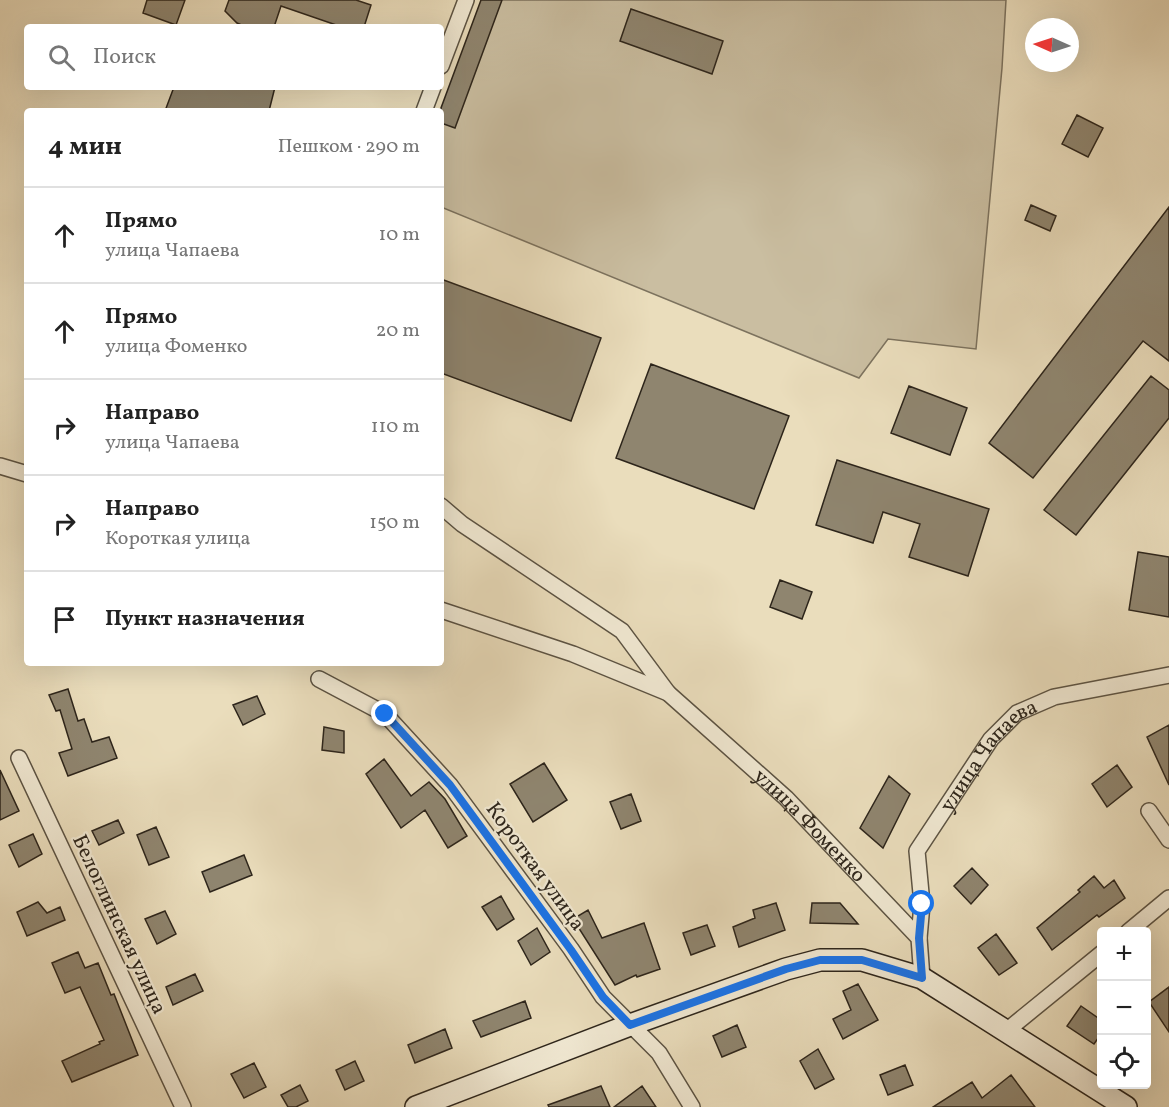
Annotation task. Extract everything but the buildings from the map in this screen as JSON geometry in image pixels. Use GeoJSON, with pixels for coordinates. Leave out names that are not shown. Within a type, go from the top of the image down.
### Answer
{"type":"FeatureCollection","features":[{"type":"Feature","properties":{"kind":"main road"},"geometry":{"type":"LineString","coordinates":[[416,1107],[630,1025],[786,969],[820,960],[862,960],[922,978],[1126,1107]]}},
{"type":"Feature","properties":{"kind":"street"},"geometry":{"type":"LineString","coordinates":[[444,58],[466,0]]}},
{"type":"Feature","properties":{"kind":"street"},"geometry":{"type":"LineString","coordinates":[[425,108],[432,90]]}},
{"type":"Feature","properties":{"kind":"street"},"geometry":{"type":"LineString","coordinates":[[0,466],[24,473]]}},
{"type":"Feature","properties":{"kind":"street"},"geometry":{"type":"LineString","coordinates":[[444,509],[462,524],[622,631],[668,693]]}},
{"type":"Feature","properties":{"kind":"street","name":"улица Фоменко"},"geometry":{"type":"LineString","coordinates":[[444,611],[573,654],[668,693],[786,798],[919,938]]}},
{"type":"Feature","properties":{"kind":"street","name":"улица Чапаева"},"geometry":{"type":"LineString","coordinates":[[919,938],[922,904],[917,851],[991,739],[1017,713],[1054,697],[1169,675]]}},
{"type":"Feature","properties":{"kind":"street","name":"Короткая улица"},"geometry":{"type":"LineString","coordinates":[[319,679],[385,714],[450,785],[603,997],[659,1053],[692,1107]]}},
{"type":"Feature","properties":{"kind":"street","name":"Белоглинская улица"},"geometry":{"type":"LineString","coordinates":[[19,758],[183,1107]]}},
{"type":"Feature","properties":{"kind":"street"},"geometry":{"type":"LineString","coordinates":[[1149,811],[1169,840]]}},
{"type":"Feature","properties":{"kind":"street"},"geometry":{"type":"LineString","coordinates":[[1134,927],[1169,898]]}},
{"type":"Feature","properties":{"kind":"street"},"geometry":{"type":"LineString","coordinates":[[919,938],[922,978]]}},
{"type":"Feature","properties":{"kind":"street"},"geometry":{"type":"LineString","coordinates":[[1005,1032],[1097,956]]}},
{"type":"Feature","properties":{"kind":"shaded area"},"geometry":{"type":"Polygon","coordinates":[[[488,0],[1006,0],[1002,68],[976,349],[888,339],[859,378],[444,208],[444,121],[488,0]]]}},
{"type":"Feature","properties":{"kind":"route"},"geometry":{"type":"LineString","coordinates":[[385,714],[450,785],[603,997],[630,1025],[786,969],[820,960],[862,960],[922,978],[919,938],[922,904]]}}]}
